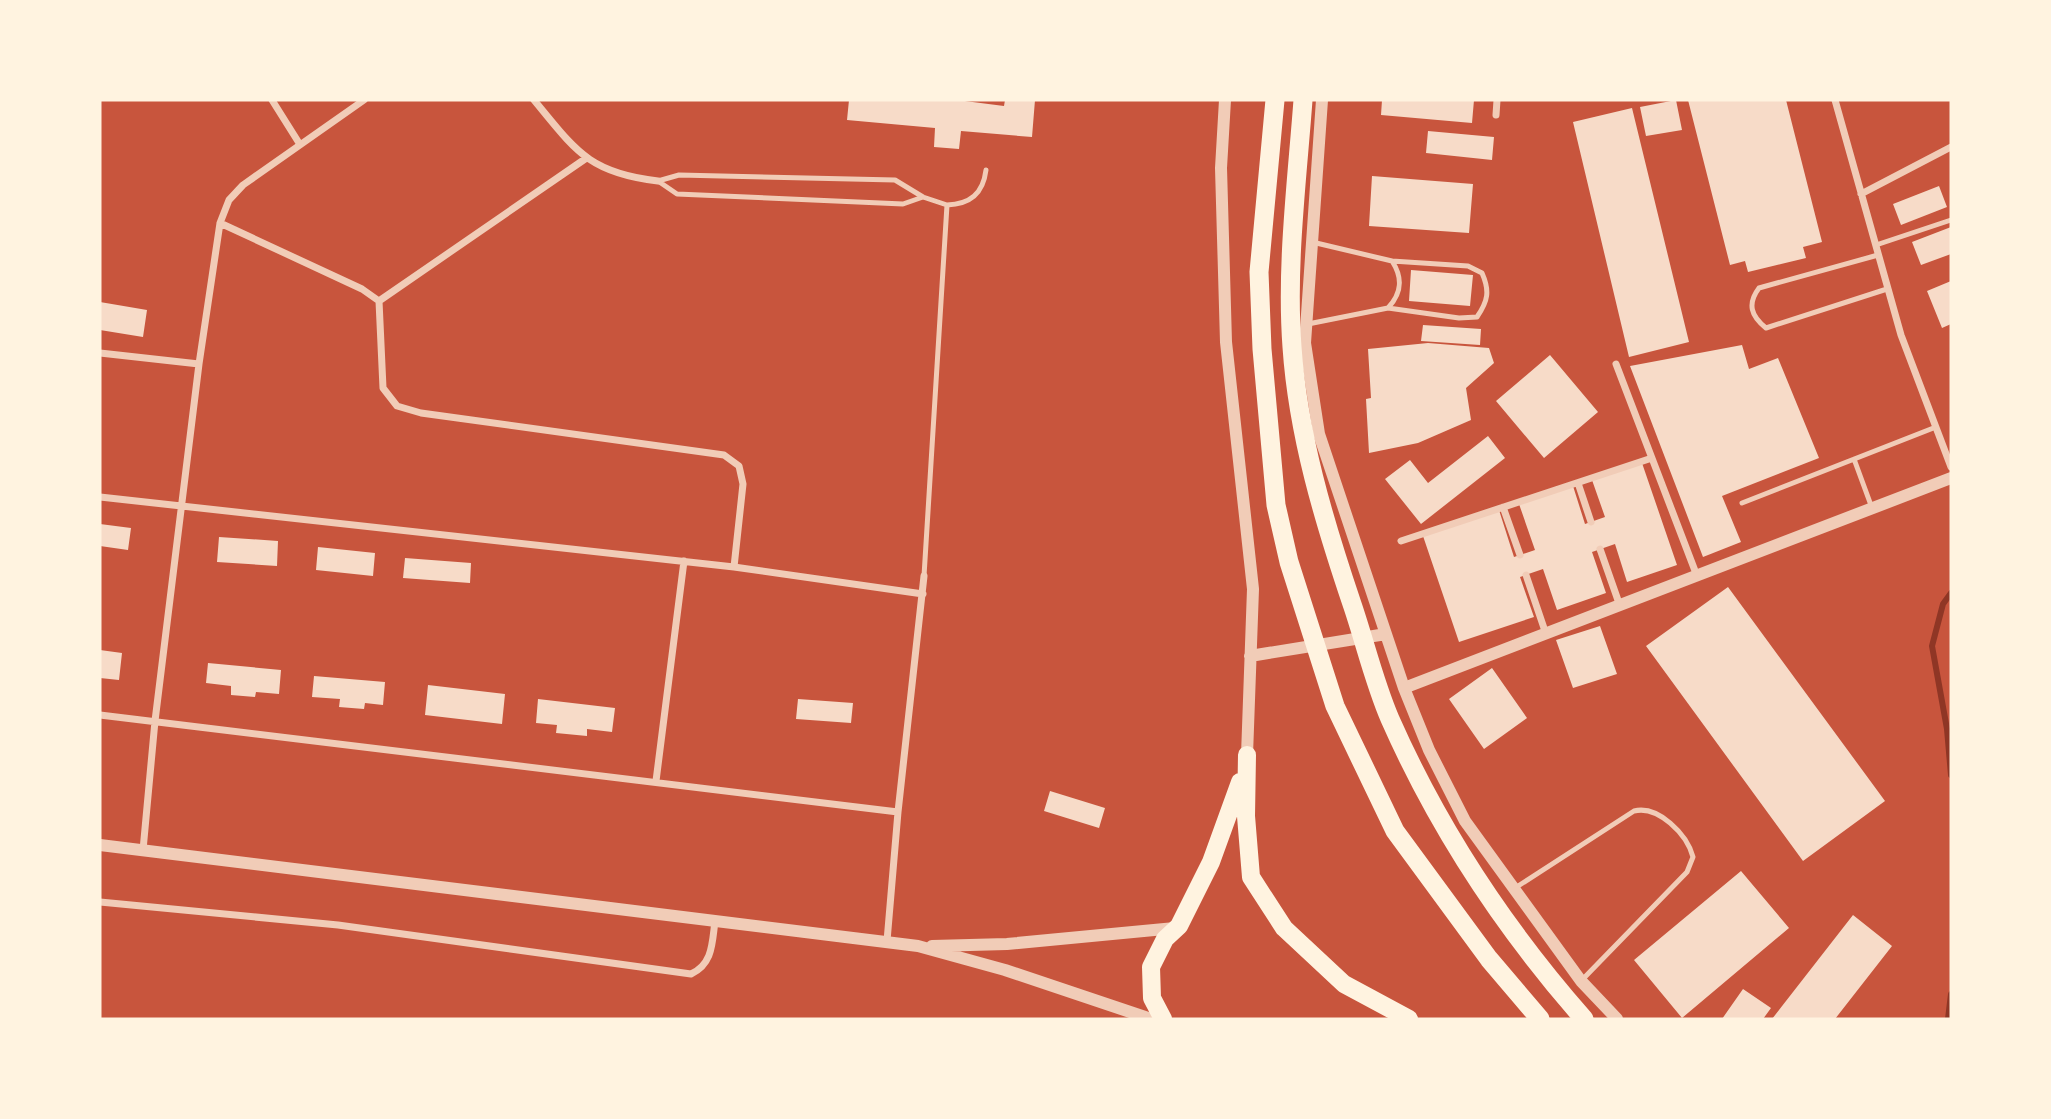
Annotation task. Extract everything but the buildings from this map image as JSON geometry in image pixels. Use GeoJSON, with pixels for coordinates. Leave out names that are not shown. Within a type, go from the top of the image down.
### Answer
{"type":"FeatureCollection","features":[{"type":"Feature","properties":{"kind":"highway"},"geometry":{"type":"LineString","coordinates":[[1275,100],[1259,272],[1262,348],[1276,505],[1289,562],[1335,706],[1395,831],[1489,959],[1540,1019]]}},
{"type":"Feature","properties":{"kind":"highway"},"geometry":{"type":"LineString","coordinates":[[1303,100],[1292,260],[1292,347],[1304,436],[1323,513],[1382,700],[1449,839],[1524,947],[1584,1019]]}},
{"type":"Feature","properties":{"kind":"main road"},"geometry":{"type":"LineString","coordinates":[[1163,1019],[1152,998],[1151,967],[1164,939],[1175,928],[1211,862],[1233,805],[1247,755]]}},
{"type":"Feature","properties":{"kind":"main road"},"geometry":{"type":"LineString","coordinates":[[1247,755],[1245,816],[1251,877],[1284,928],[1344,984],[1409,1019]]}},
{"type":"Feature","properties":{"kind":"street"},"geometry":{"type":"LineString","coordinates":[[272,100],[299,143]]}},
{"type":"Feature","properties":{"kind":"street"},"geometry":{"type":"LineString","coordinates":[[143,850],[155,721],[199,364],[220,223],[229,201],[243,185],[299,143],[364,100]]}},
{"type":"Feature","properties":{"kind":"street"},"geometry":{"type":"LineString","coordinates":[[534,100],[585,159],[618,175],[658,181]]}},
{"type":"Feature","properties":{"kind":"street"},"geometry":{"type":"LineString","coordinates":[[1225,100],[1221,168],[1226,342],[1253,589],[1247,755]]}},
{"type":"Feature","properties":{"kind":"street"},"geometry":{"type":"LineString","coordinates":[[1322,100],[1306,325],[1306,343],[1319,434],[1404,688],[1429,750],[1465,821],[1512,890],[1581,981],[1617,1019]]}},
{"type":"Feature","properties":{"kind":"street"},"geometry":{"type":"LineString","coordinates":[[1496,115],[1497,100]]}},
{"type":"Feature","properties":{"kind":"street"},"geometry":{"type":"LineString","coordinates":[[1835,100],[1901,335],[1951,467]]}},
{"type":"Feature","properties":{"kind":"street"},"geometry":{"type":"LineString","coordinates":[[1861,194],[1951,147]]}},
{"type":"Feature","properties":{"kind":"street"},"geometry":{"type":"LineString","coordinates":[[379,301],[585,159]]}},
{"type":"Feature","properties":{"kind":"street"},"geometry":{"type":"LineString","coordinates":[[220,223],[362,289],[379,301]]}},
{"type":"Feature","properties":{"kind":"street"},"geometry":{"type":"LineString","coordinates":[[379,301],[383,388],[397,406],[421,413],[724,455],[732,460],[739,466],[743,484],[734,567]]}},
{"type":"Feature","properties":{"kind":"street"},"geometry":{"type":"LineString","coordinates":[[100,353],[199,364]]}},
{"type":"Feature","properties":{"kind":"street"},"geometry":{"type":"LineString","coordinates":[[1616,364],[1698,577]]}},
{"type":"Feature","properties":{"kind":"street"},"geometry":{"type":"LineString","coordinates":[[1401,541],[1652,458]]}},
{"type":"Feature","properties":{"kind":"street"},"geometry":{"type":"LineString","coordinates":[[1404,688],[1951,478]]}},
{"type":"Feature","properties":{"kind":"street"},"geometry":{"type":"LineString","coordinates":[[1578,483],[1591,522]]}},
{"type":"Feature","properties":{"kind":"street"},"geometry":{"type":"LineString","coordinates":[[100,497],[684,561],[923,594]]}},
{"type":"Feature","properties":{"kind":"street"},"geometry":{"type":"LineString","coordinates":[[1503,507],[1520,555]]}},
{"type":"Feature","properties":{"kind":"street"},"geometry":{"type":"LineString","coordinates":[[1600,549],[1620,606]]}},
{"type":"Feature","properties":{"kind":"street"},"geometry":{"type":"LineString","coordinates":[[656,781],[684,561]]}},
{"type":"Feature","properties":{"kind":"street"},"geometry":{"type":"LineString","coordinates":[[1526,575],[1547,635]]}},
{"type":"Feature","properties":{"kind":"street"},"geometry":{"type":"LineString","coordinates":[[887,942],[898,811],[924,576]]}},
{"type":"Feature","properties":{"kind":"street"},"geometry":{"type":"LineString","coordinates":[[1251,656],[1386,634]]}},
{"type":"Feature","properties":{"kind":"street"},"geometry":{"type":"LineString","coordinates":[[100,715],[898,811]]}},
{"type":"Feature","properties":{"kind":"street"},"geometry":{"type":"LineString","coordinates":[[100,845],[918,946],[1005,970],[1151,1019]]}},
{"type":"Feature","properties":{"kind":"street"},"geometry":{"type":"LineString","coordinates":[[100,902],[338,925],[691,974],[703,969],[709,958],[715,921]]}},
{"type":"Feature","properties":{"kind":"street"},"geometry":{"type":"LineString","coordinates":[[918,946],[1007,944],[1175,928]]}},
{"type":"Feature","properties":{"kind":"lane"},"geometry":{"type":"LineString","coordinates":[[658,181],[679,175],[895,180],[923,197],[947,205],[964,204],[974,198],[985,183],[986,170]]}},
{"type":"Feature","properties":{"kind":"lane"},"geometry":{"type":"LineString","coordinates":[[658,181],[677,194],[902,204],[923,197]]}},
{"type":"Feature","properties":{"kind":"lane"},"geometry":{"type":"LineString","coordinates":[[924,576],[947,205]]}},
{"type":"Feature","properties":{"kind":"lane"},"geometry":{"type":"LineString","coordinates":[[1875,245],[1951,220]]}},
{"type":"Feature","properties":{"kind":"lane"},"geometry":{"type":"LineString","coordinates":[[1306,325],[1388,308],[1459,318],[1477,317],[1487,302],[1487,285],[1482,273],[1468,266],[1392,261],[1312,242]]}},
{"type":"Feature","properties":{"kind":"lane"},"geometry":{"type":"LineString","coordinates":[[1878,254],[1759,288],[1751,307],[1754,318],[1766,327],[1887,289]]}},
{"type":"Feature","properties":{"kind":"lane"},"geometry":{"type":"LineString","coordinates":[[1388,308],[1396,300],[1400,287],[1399,272],[1392,261]]}},
{"type":"Feature","properties":{"kind":"lane"},"geometry":{"type":"LineString","coordinates":[[1742,503],[1936,427]]}},
{"type":"Feature","properties":{"kind":"lane"},"geometry":{"type":"LineString","coordinates":[[1854,459],[1872,508]]}},
{"type":"Feature","properties":{"kind":"lane"},"geometry":{"type":"LineString","coordinates":[[1512,890],[1634,811],[1654,811],[1665,818],[1686,844],[1693,857],[1687,872],[1581,981]]}},
{"type":"Feature","properties":{"kind":"waterway"},"geometry":{"type":"LineString","coordinates":[[1951,593],[1943,604],[1932,646],[1947,729],[1951,775]]}},
{"type":"Feature","properties":{"kind":"waterway"},"geometry":{"type":"LineString","coordinates":[[1948,1019],[1951,994]]}}]}
